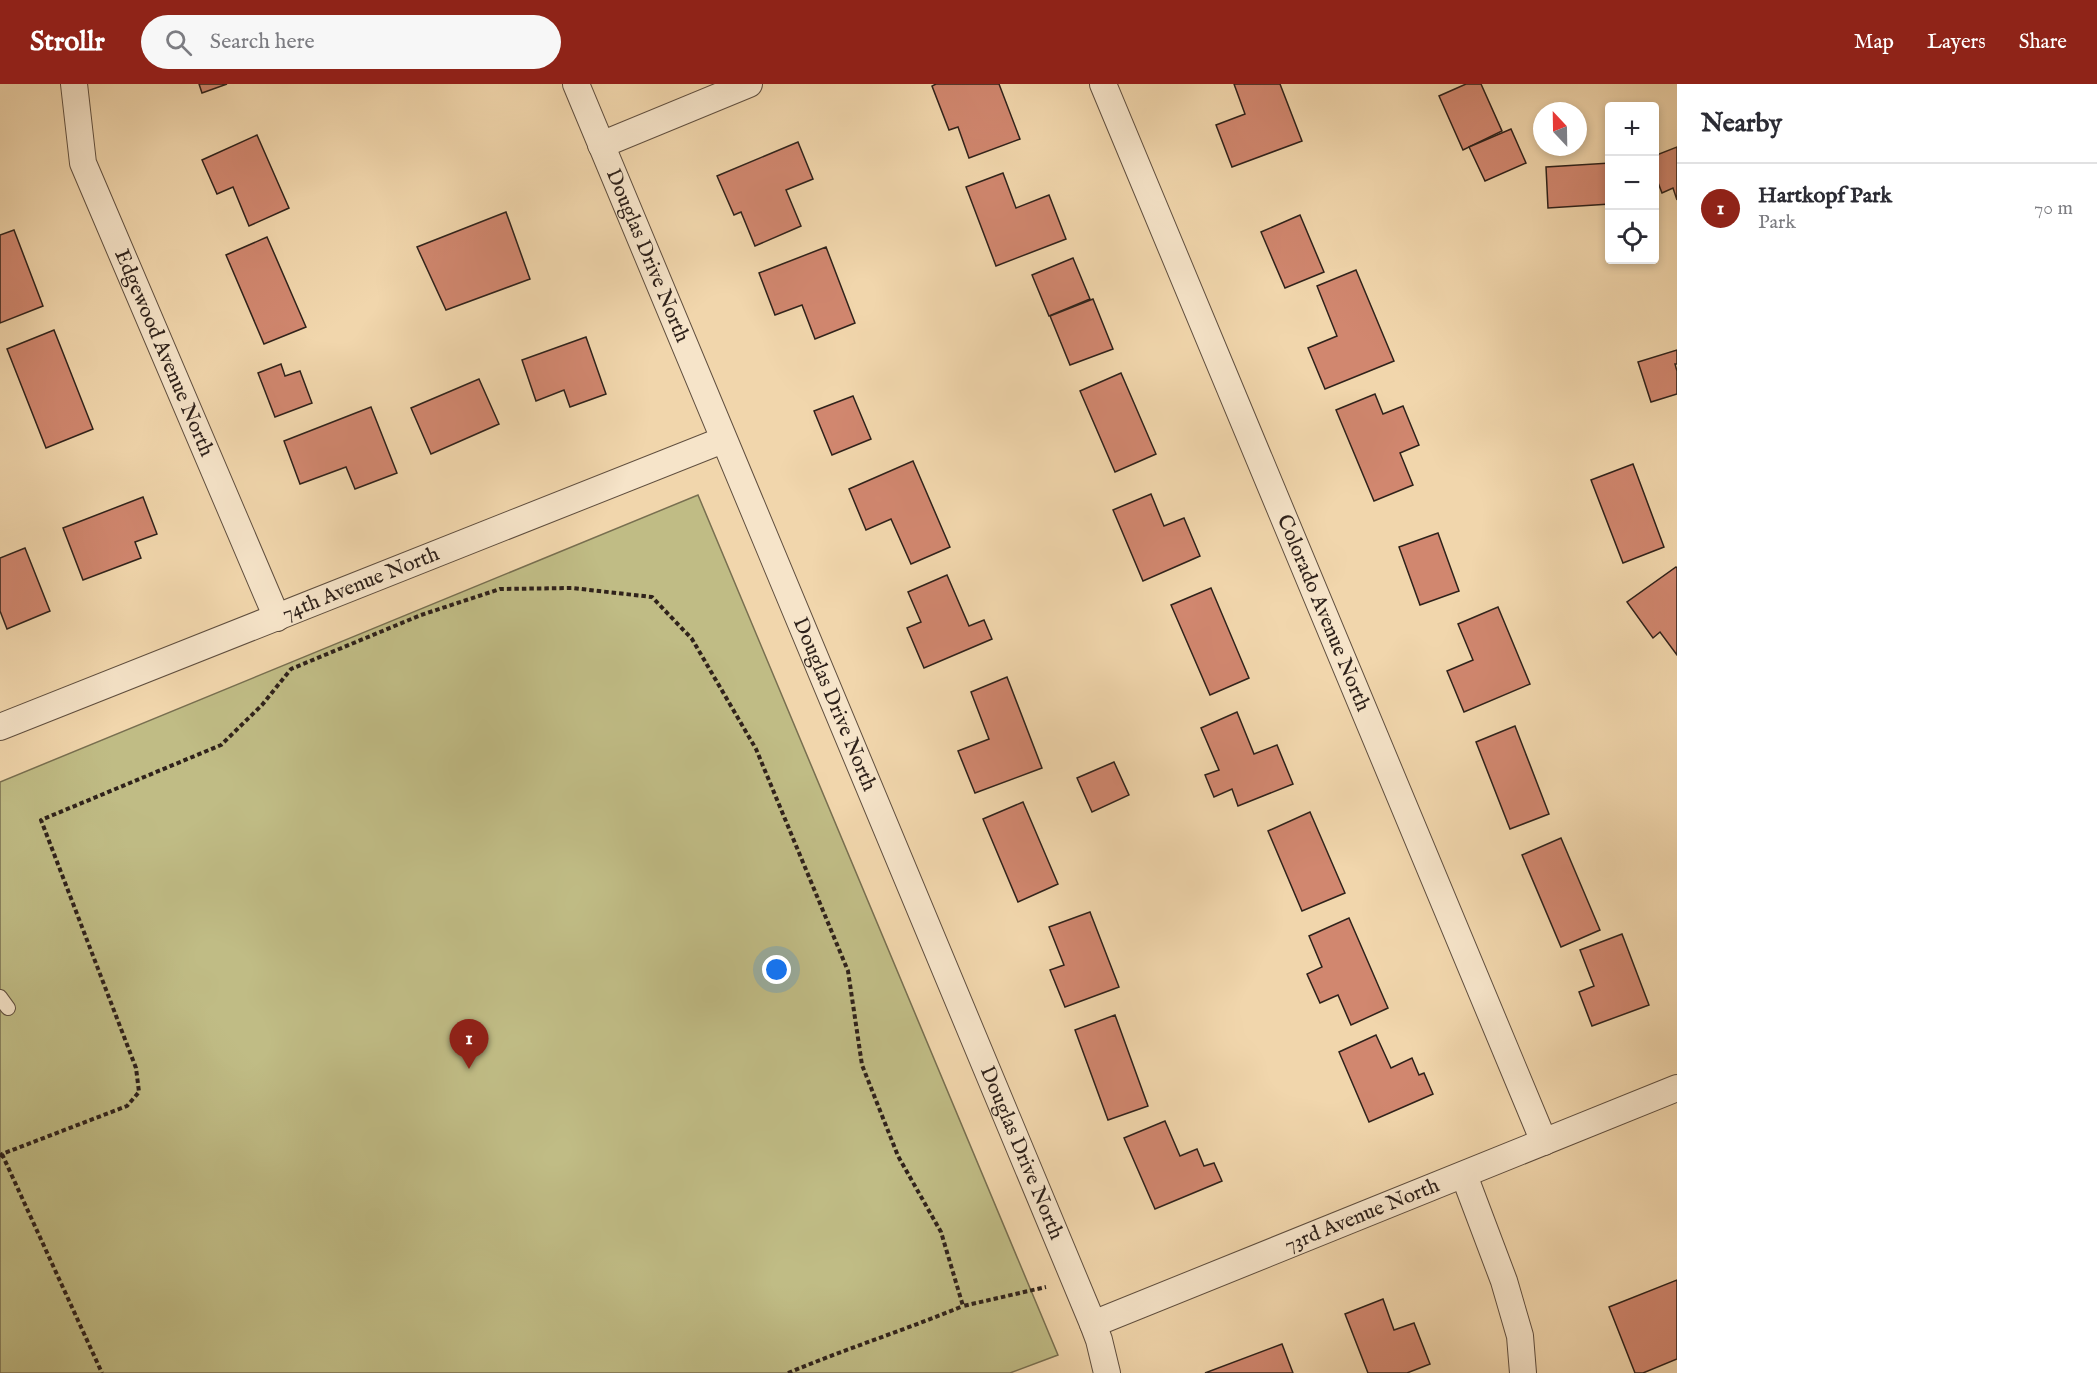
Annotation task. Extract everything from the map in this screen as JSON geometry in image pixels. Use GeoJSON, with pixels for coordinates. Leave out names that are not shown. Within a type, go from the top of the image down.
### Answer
{"type":"FeatureCollection","features":[{"type":"Feature","properties":{"kind":"street","name":"Edgewood Avenue North"},"geometry":{"type":"LineString","coordinates":[[74,84],[83,163],[277,618]]}},
{"type":"Feature","properties":{"kind":"street","name":"Douglas Drive North"},"geometry":{"type":"LineString","coordinates":[[576,84],[1093,1324]]}},
{"type":"Feature","properties":{"kind":"street"},"geometry":{"type":"LineString","coordinates":[[601,145],[749,84]]}},
{"type":"Feature","properties":{"kind":"street","name":"Colorado Avenue North"},"geometry":{"type":"LineString","coordinates":[[1103,84],[1544,1142]]}},
{"type":"Feature","properties":{"kind":"street","name":"74th Avenue North"},"geometry":{"type":"LineString","coordinates":[[0,727],[723,440]]}},
{"type":"Feature","properties":{"kind":"street","name":"73rd Avenue North"},"geometry":{"type":"LineString","coordinates":[[1093,1324],[1677,1088]]}},
{"type":"Feature","properties":{"kind":"street"},"geometry":{"type":"LineString","coordinates":[[1464,1175],[1504,1281],[1520,1336],[1523,1373]]}},
{"type":"Feature","properties":{"kind":"street"},"geometry":{"type":"LineString","coordinates":[[1093,1324],[1100,1340],[1107,1373]]}},
{"type":"Feature","properties":{"kind":"path"},"geometry":{"type":"LineString","coordinates":[[102,1373],[1,1155],[127,1106],[139,1092],[136,1068],[41,820],[221,745],[262,705],[291,669],[421,615],[500,589],[572,588],[652,597],[692,639],[756,749],[848,971],[862,1065],[898,1156],[941,1232],[963,1306]]}},
{"type":"Feature","properties":{"kind":"path"},"geometry":{"type":"LineString","coordinates":[[788,1373],[843,1350],[909,1328],[963,1306],[1042,1289],[1072,1273]]}},
{"type":"Feature","properties":{"kind":"shaded area"},"geometry":{"type":"Polygon","coordinates":[[[698,495],[1058,1355],[1010,1373],[0,1373],[0,782],[698,495]]]}},
{"type":"Feature","properties":{"kind":"building"},"geometry":{"type":"Polygon","coordinates":[[[199,84],[227,84],[202,93],[199,84]]]}},
{"type":"Feature","properties":{"kind":"building"},"geometry":{"type":"Polygon","coordinates":[[[936,84],[999,84],[1020,139],[969,158],[958,127],[949,130],[932,86],[936,84]]]}},
{"type":"Feature","properties":{"kind":"building"},"geometry":{"type":"Polygon","coordinates":[[[1234,84],[1280,84],[1302,141],[1232,167],[1216,125],[1245,114],[1234,84]]]}},
{"type":"Feature","properties":{"kind":"building"},"geometry":{"type":"Polygon","coordinates":[[[1466,84],[1481,84],[1502,131],[1463,150],[1439,96],[1466,84]]]}},
{"type":"Feature","properties":{"kind":"building"},"geometry":{"type":"Polygon","coordinates":[[[1511,129],[1526,163],[1485,181],[1469,147],[1511,129]]]}},
{"type":"Feature","properties":{"kind":"building"},"geometry":{"type":"Polygon","coordinates":[[[257,135],[289,208],[249,226],[233,187],[217,194],[202,160],[257,135]]]}},
{"type":"Feature","properties":{"kind":"building"},"geometry":{"type":"Polygon","coordinates":[[[798,142],[813,179],[786,190],[801,226],[755,246],[741,212],[734,215],[717,176],[798,142]]]}},
{"type":"Feature","properties":{"kind":"building"},"geometry":{"type":"Polygon","coordinates":[[[1677,147],[1677,200],[1673,188],[1662,193],[1659,185],[1659,154],[1677,147]]]}},
{"type":"Feature","properties":{"kind":"building"},"geometry":{"type":"Polygon","coordinates":[[[1605,163],[1605,204],[1548,208],[1546,167],[1605,163]]]}},
{"type":"Feature","properties":{"kind":"building"},"geometry":{"type":"Polygon","coordinates":[[[1003,173],[1016,208],[1049,195],[1066,239],[996,266],[966,187],[1003,173]]]}},
{"type":"Feature","properties":{"kind":"building"},"geometry":{"type":"Polygon","coordinates":[[[506,212],[530,279],[446,310],[417,247],[506,212]]]}},
{"type":"Feature","properties":{"kind":"building"},"geometry":{"type":"Polygon","coordinates":[[[1300,215],[1324,272],[1285,288],[1261,232],[1300,215]]]}},
{"type":"Feature","properties":{"kind":"building"},"geometry":{"type":"Polygon","coordinates":[[[14,230],[43,306],[0,323],[0,235],[14,230]]]}},
{"type":"Feature","properties":{"kind":"building"},"geometry":{"type":"Polygon","coordinates":[[[267,237],[306,327],[264,344],[226,255],[267,237]]]}},
{"type":"Feature","properties":{"kind":"building"},"geometry":{"type":"Polygon","coordinates":[[[826,247],[855,323],[815,339],[802,305],[775,315],[759,273],[826,247]]]}},
{"type":"Feature","properties":{"kind":"building"},"geometry":{"type":"Polygon","coordinates":[[[1073,258],[1090,299],[1049,316],[1032,275],[1073,258]]]}},
{"type":"Feature","properties":{"kind":"building"},"geometry":{"type":"Polygon","coordinates":[[[1356,270],[1394,361],[1325,389],[1308,348],[1337,336],[1317,286],[1356,270]]]}},
{"type":"Feature","properties":{"kind":"building"},"geometry":{"type":"Polygon","coordinates":[[[1093,299],[1113,349],[1070,365],[1050,316],[1093,299]]]}},
{"type":"Feature","properties":{"kind":"building"},"geometry":{"type":"Polygon","coordinates":[[[54,330],[93,429],[46,448],[7,349],[54,330]]]}},
{"type":"Feature","properties":{"kind":"building"},"geometry":{"type":"Polygon","coordinates":[[[586,337],[606,394],[570,407],[564,390],[536,401],[522,360],[586,337]]]}},
{"type":"Feature","properties":{"kind":"building"},"geometry":{"type":"Polygon","coordinates":[[[1677,350],[1677,364],[1675,364],[1677,394],[1651,402],[1638,362],[1677,350]]]}},
{"type":"Feature","properties":{"kind":"building"},"geometry":{"type":"Polygon","coordinates":[[[281,364],[285,376],[300,371],[312,403],[275,417],[258,373],[281,364]]]}},
{"type":"Feature","properties":{"kind":"building"},"geometry":{"type":"Polygon","coordinates":[[[1121,373],[1156,454],[1115,472],[1080,391],[1121,373]]]}},
{"type":"Feature","properties":{"kind":"building"},"geometry":{"type":"Polygon","coordinates":[[[479,379],[499,424],[431,454],[411,408],[479,379]]]}},
{"type":"Feature","properties":{"kind":"building"},"geometry":{"type":"Polygon","coordinates":[[[1375,394],[1383,414],[1403,406],[1419,445],[1400,453],[1413,485],[1374,501],[1336,410],[1375,394]]]}},
{"type":"Feature","properties":{"kind":"building"},"geometry":{"type":"Polygon","coordinates":[[[853,396],[871,439],[832,455],[814,411],[853,396]]]}},
{"type":"Feature","properties":{"kind":"building"},"geometry":{"type":"Polygon","coordinates":[[[371,407],[397,473],[355,489],[346,467],[300,484],[284,441],[371,407]]]}},
{"type":"Feature","properties":{"kind":"building"},"geometry":{"type":"Polygon","coordinates":[[[913,461],[950,547],[911,564],[891,519],[866,530],[849,489],[913,461]]]}},
{"type":"Feature","properties":{"kind":"building"},"geometry":{"type":"Polygon","coordinates":[[[1633,464],[1664,547],[1623,563],[1591,480],[1633,464]]]}},
{"type":"Feature","properties":{"kind":"building"},"geometry":{"type":"Polygon","coordinates":[[[1151,494],[1164,526],[1184,518],[1200,556],[1143,581],[1113,510],[1151,494]]]}},
{"type":"Feature","properties":{"kind":"building"},"geometry":{"type":"Polygon","coordinates":[[[143,497],[157,534],[135,542],[141,558],[83,580],[63,528],[143,497]]]}},
{"type":"Feature","properties":{"kind":"building"},"geometry":{"type":"Polygon","coordinates":[[[1438,533],[1459,591],[1420,605],[1399,547],[1438,533]]]}},
{"type":"Feature","properties":{"kind":"building"},"geometry":{"type":"Polygon","coordinates":[[[25,548],[50,611],[7,629],[0,611],[0,558],[25,548]]]}},
{"type":"Feature","properties":{"kind":"building"},"geometry":{"type":"Polygon","coordinates":[[[1676,567],[1677,655],[1660,632],[1653,638],[1627,602],[1676,567]]]}},
{"type":"Feature","properties":{"kind":"building"},"geometry":{"type":"Polygon","coordinates":[[[947,575],[969,626],[984,620],[992,639],[924,668],[907,628],[921,622],[908,592],[947,575]]]}},
{"type":"Feature","properties":{"kind":"building"},"geometry":{"type":"Polygon","coordinates":[[[1211,588],[1249,678],[1210,695],[1171,605],[1211,588]]]}},
{"type":"Feature","properties":{"kind":"building"},"geometry":{"type":"Polygon","coordinates":[[[1498,607],[1530,684],[1464,712],[1447,671],[1473,660],[1458,624],[1498,607]]]}},
{"type":"Feature","properties":{"kind":"building"},"geometry":{"type":"Polygon","coordinates":[[[1007,677],[1042,768],[975,793],[958,751],[989,739],[971,692],[1007,677]]]}},
{"type":"Feature","properties":{"kind":"building"},"geometry":{"type":"Polygon","coordinates":[[[1237,712],[1254,754],[1277,745],[1293,784],[1238,806],[1232,789],[1214,797],[1205,775],[1219,770],[1201,728],[1237,712]]]}},
{"type":"Feature","properties":{"kind":"building"},"geometry":{"type":"Polygon","coordinates":[[[1515,726],[1549,814],[1510,829],[1476,742],[1515,726]]]}},
{"type":"Feature","properties":{"kind":"building"},"geometry":{"type":"Polygon","coordinates":[[[1114,762],[1129,795],[1092,812],[1077,778],[1114,762]]]}},
{"type":"Feature","properties":{"kind":"building"},"geometry":{"type":"Polygon","coordinates":[[[1023,802],[1058,884],[1018,902],[983,819],[1023,802]]]}},
{"type":"Feature","properties":{"kind":"building"},"geometry":{"type":"Polygon","coordinates":[[[1310,812],[1345,893],[1302,911],[1268,831],[1310,812]]]}},
{"type":"Feature","properties":{"kind":"building"},"geometry":{"type":"Polygon","coordinates":[[[1561,838],[1600,930],[1561,947],[1522,855],[1561,838]]]}},
{"type":"Feature","properties":{"kind":"building"},"geometry":{"type":"Polygon","coordinates":[[[1090,912],[1119,987],[1065,1007],[1050,970],[1064,965],[1049,927],[1090,912]]]}},
{"type":"Feature","properties":{"kind":"building"},"geometry":{"type":"Polygon","coordinates":[[[1349,918],[1388,1008],[1351,1025],[1338,995],[1320,1003],[1307,974],[1322,967],[1309,936],[1349,918]]]}},
{"type":"Feature","properties":{"kind":"building"},"geometry":{"type":"Polygon","coordinates":[[[1622,934],[1649,1005],[1592,1026],[1579,992],[1594,986],[1580,950],[1622,934]]]}},
{"type":"Feature","properties":{"kind":"building"},"geometry":{"type":"Polygon","coordinates":[[[1115,1015],[1148,1106],[1108,1120],[1075,1030],[1115,1015]]]}},
{"type":"Feature","properties":{"kind":"building"},"geometry":{"type":"Polygon","coordinates":[[[1376,1035],[1391,1068],[1412,1058],[1419,1075],[1424,1073],[1433,1094],[1369,1122],[1339,1052],[1376,1035]]]}},
{"type":"Feature","properties":{"kind":"building"},"geometry":{"type":"Polygon","coordinates":[[[1165,1121],[1180,1156],[1197,1149],[1204,1166],[1214,1163],[1222,1181],[1155,1209],[1124,1138],[1165,1121]]]}},
{"type":"Feature","properties":{"kind":"building"},"geometry":{"type":"Polygon","coordinates":[[[1677,1280],[1677,1359],[1643,1373],[1635,1373],[1609,1307],[1677,1280]]]}},
{"type":"Feature","properties":{"kind":"building"},"geometry":{"type":"Polygon","coordinates":[[[1383,1299],[1394,1330],[1414,1323],[1430,1364],[1407,1373],[1368,1373],[1345,1314],[1383,1299]]]}},
{"type":"Feature","properties":{"kind":"building"},"geometry":{"type":"Polygon","coordinates":[[[1282,1344],[1293,1373],[1205,1373],[1282,1344]]]}},
{"type":"Feature","properties":{"kind":"place","name":"Hartkopf Park"},"geometry":{"type":"Point","coordinates":[469,1069]}}]}
